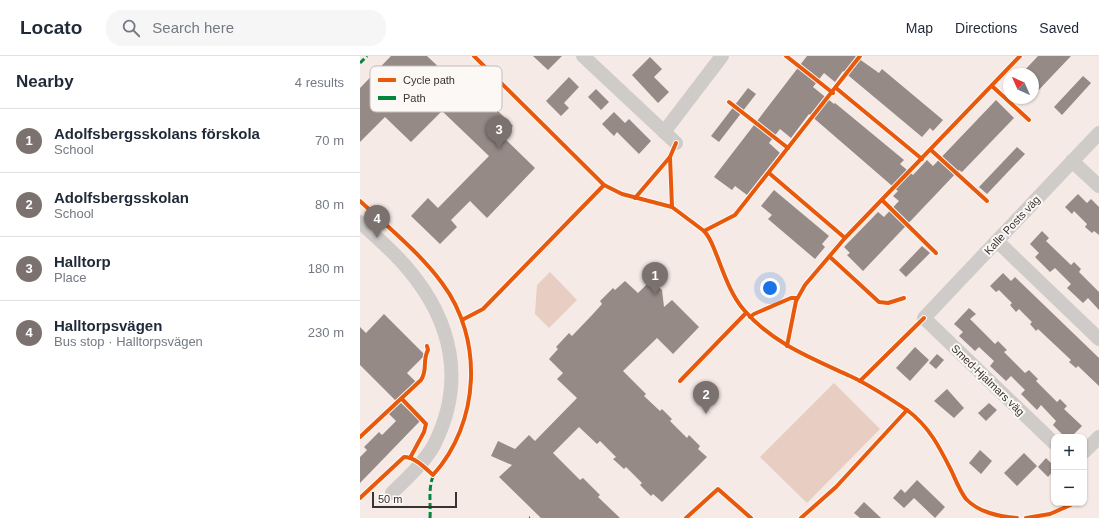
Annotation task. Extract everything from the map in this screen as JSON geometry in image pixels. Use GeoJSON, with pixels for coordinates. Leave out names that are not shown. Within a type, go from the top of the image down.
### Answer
{"type":"FeatureCollection","features":[{"type":"Feature","properties":{"kind":"street"},"geometry":{"type":"LineString","coordinates":[[583,56],[676,143]]}},
{"type":"Feature","properties":{"kind":"street"},"geometry":{"type":"LineString","coordinates":[[664,132],[722,56]]}},
{"type":"Feature","properties":{"kind":"street","name":"Kalle Posts väg"},"geometry":{"type":"LineString","coordinates":[[925,317],[1099,133]]}},
{"type":"Feature","properties":{"kind":"street"},"geometry":{"type":"LineString","coordinates":[[1072,161],[1099,186]]}},
{"type":"Feature","properties":{"kind":"street"},"geometry":{"type":"LineString","coordinates":[[360,222],[407,268],[424,290],[436,309],[451,353],[449,403],[443,424],[433,446],[392,493]]}},
{"type":"Feature","properties":{"kind":"street"},"geometry":{"type":"LineString","coordinates":[[997,241],[1099,339]]}},
{"type":"Feature","properties":{"kind":"street","name":"Smed-Hjalmars väg"},"geometry":{"type":"LineString","coordinates":[[925,317],[924,318],[1051,440]]}},
{"type":"Feature","properties":{"kind":"street"},"geometry":{"type":"LineString","coordinates":[[1087,449],[1099,437]]}},
{"type":"Feature","properties":{"kind":"shaded area"},"geometry":{"type":"Polygon","coordinates":[[[550,272],[577,300],[549,328],[535,314],[537,285],[550,272]]]}},
{"type":"Feature","properties":{"kind":"shaded area"},"geometry":{"type":"Polygon","coordinates":[[[834,383],[880,429],[807,503],[760,457],[834,383]]]}},
{"type":"Feature","properties":{"kind":"building"},"geometry":{"type":"Polygon","coordinates":[[[391,56],[427,56],[438,66],[381,66],[391,56]]]}},
{"type":"Feature","properties":{"kind":"building"},"geometry":{"type":"Polygon","coordinates":[[[533,56],[562,56],[548,70],[533,56]]]}},
{"type":"Feature","properties":{"kind":"building"},"geometry":{"type":"Polygon","coordinates":[[[807,56],[855,56],[879,73],[882,69],[943,120],[933,131],[930,128],[922,137],[843,71],[835,82],[824,73],[813,87],[834,104],[835,103],[904,160],[900,164],[913,175],[927,160],[933,166],[996,100],[1014,118],[962,172],[959,170],[863,271],[847,255],[850,253],[844,247],[878,212],[884,217],[899,201],[893,196],[898,191],[809,114],[791,138],[780,129],[769,143],[780,153],[747,195],[735,186],[732,190],[714,177],[807,56]]]}},
{"type":"Feature","properties":{"kind":"building"},"geometry":{"type":"Polygon","coordinates":[[[1038,56],[1071,56],[1039,90],[1039,68],[1027,68],[1038,56]]]}},
{"type":"Feature","properties":{"kind":"building"},"geometry":{"type":"Polygon","coordinates":[[[650,57],[662,69],[654,77],[669,92],[658,103],[632,75],[650,57]]]}},
{"type":"Feature","properties":{"kind":"building"},"geometry":{"type":"Polygon","coordinates":[[[1083,76],[1091,83],[1062,115],[1054,107],[1083,76]]]}},
{"type":"Feature","properties":{"kind":"building"},"geometry":{"type":"Polygon","coordinates":[[[569,77],[579,87],[564,103],[569,108],[561,116],[546,101],[569,77]]]}},
{"type":"Feature","properties":{"kind":"building"},"geometry":{"type":"Polygon","coordinates":[[[370,78],[370,112],[441,112],[411,142],[385,117],[360,142],[360,88],[370,78]]]}},
{"type":"Feature","properties":{"kind":"building"},"geometry":{"type":"Polygon","coordinates":[[[748,88],[756,94],[719,142],[711,136],[748,88]]]}},
{"type":"Feature","properties":{"kind":"building"},"geometry":{"type":"Polygon","coordinates":[[[596,89],[609,102],[601,110],[588,97],[596,89]]]}},
{"type":"Feature","properties":{"kind":"building"},"geometry":{"type":"Polygon","coordinates":[[[443,112],[499,112],[513,126],[502,136],[535,168],[487,218],[470,201],[451,220],[457,227],[440,244],[411,216],[428,198],[438,208],[489,156],[443,112]]]}},
{"type":"Feature","properties":{"kind":"building"},"geometry":{"type":"Polygon","coordinates":[[[614,112],[625,123],[629,119],[651,141],[639,154],[617,132],[614,136],[602,124],[614,112]]]}},
{"type":"Feature","properties":{"kind":"building"},"geometry":{"type":"Polygon","coordinates":[[[1017,147],[1025,154],[987,194],[979,187],[1017,147]]]}},
{"type":"Feature","properties":{"kind":"building"},"geometry":{"type":"Polygon","coordinates":[[[774,190],[829,236],[822,244],[825,247],[815,259],[768,219],[772,215],[761,206],[774,190]]]}},
{"type":"Feature","properties":{"kind":"building"},"geometry":{"type":"Polygon","coordinates":[[[1078,194],[1087,203],[1091,199],[1099,207],[1099,235],[1094,231],[1092,233],[1085,227],[1087,224],[1074,211],[1072,214],[1065,207],[1078,194]]]}},
{"type":"Feature","properties":{"kind":"building"},"geometry":{"type":"Polygon","coordinates":[[[1042,231],[1049,238],[1046,241],[1071,265],[1074,262],[1081,269],[1079,272],[1099,292],[1099,310],[1088,298],[1083,303],[1067,288],[1071,284],[1055,268],[1050,272],[1035,257],[1039,253],[1030,244],[1042,231]]]}},
{"type":"Feature","properties":{"kind":"building"},"geometry":{"type":"Polygon","coordinates":[[[922,246],[930,253],[906,277],[899,270],[922,246]]]}},
{"type":"Feature","properties":{"kind":"building"},"geometry":{"type":"Polygon","coordinates":[[[1003,273],[1011,281],[1015,277],[1099,358],[1099,386],[1078,366],[1076,368],[1069,362],[1071,360],[1038,329],[1036,331],[1030,324],[1032,322],[1019,309],[1016,312],[1010,305],[1012,303],[999,290],[996,292],[990,286],[1003,273]]]}},
{"type":"Feature","properties":{"kind":"building"},"geometry":{"type":"Polygon","coordinates":[[[651,280],[662,290],[664,307],[672,300],[699,327],[673,354],[657,338],[623,371],[646,394],[644,396],[660,411],[662,409],[672,419],[670,421],[687,438],[689,435],[700,446],[698,449],[707,457],[662,502],[653,494],[651,496],[640,485],[642,483],[626,467],[624,469],[613,459],[616,457],[600,441],[597,444],[579,427],[553,453],[580,480],[583,478],[600,495],[598,497],[620,518],[541,518],[499,477],[512,465],[491,456],[498,441],[515,449],[529,435],[535,441],[577,398],[557,379],[563,373],[549,359],[558,349],[556,347],[569,333],[572,336],[602,304],[600,301],[613,288],[615,290],[625,281],[638,293],[651,280]]]}},
{"type":"Feature","properties":{"kind":"building"},"geometry":{"type":"Polygon","coordinates":[[[969,308],[976,314],[970,319],[995,344],[998,341],[1007,350],[1004,352],[1025,373],[1029,370],[1038,379],[1036,381],[1057,402],[1060,399],[1067,406],[1064,409],[1082,426],[1074,434],[1062,434],[1053,425],[1056,421],[1041,405],[1037,410],[1021,394],[1025,390],[1011,376],[1006,381],[990,366],[994,361],[979,347],[975,351],[959,336],[963,332],[954,324],[969,308]]]}},
{"type":"Feature","properties":{"kind":"building"},"geometry":{"type":"Polygon","coordinates":[[[384,314],[425,355],[407,373],[416,382],[397,402],[360,365],[360,327],[366,333],[384,314]]]}},
{"type":"Feature","properties":{"kind":"building"},"geometry":{"type":"Polygon","coordinates":[[[915,347],[929,360],[910,381],[896,368],[915,347]]]}},
{"type":"Feature","properties":{"kind":"building"},"geometry":{"type":"Polygon","coordinates":[[[937,354],[944,360],[936,369],[929,363],[937,354]]]}},
{"type":"Feature","properties":{"kind":"building"},"geometry":{"type":"Polygon","coordinates":[[[947,389],[964,408],[954,418],[934,401],[947,389]]]}},
{"type":"Feature","properties":{"kind":"building"},"geometry":{"type":"Polygon","coordinates":[[[400,402],[420,421],[360,483],[360,457],[367,450],[364,447],[379,432],[382,435],[396,421],[388,413],[400,402]]]}},
{"type":"Feature","properties":{"kind":"building"},"geometry":{"type":"Polygon","coordinates":[[[989,403],[997,410],[986,421],[978,413],[989,403]]]}},
{"type":"Feature","properties":{"kind":"building"},"geometry":{"type":"Polygon","coordinates":[[[980,450],[992,461],[981,474],[969,463],[980,450]]]}},
{"type":"Feature","properties":{"kind":"building"},"geometry":{"type":"Polygon","coordinates":[[[1024,453],[1037,466],[1017,486],[1004,473],[1024,453]]]}},
{"type":"Feature","properties":{"kind":"building"},"geometry":{"type":"Polygon","coordinates":[[[1046,458],[1051,463],[1051,474],[1048,477],[1038,467],[1046,458]]]}},
{"type":"Feature","properties":{"kind":"building"},"geometry":{"type":"Polygon","coordinates":[[[917,480],[945,507],[935,518],[914,498],[904,508],[893,498],[901,489],[905,493],[917,480]]]}},
{"type":"Feature","properties":{"kind":"building"},"geometry":{"type":"Polygon","coordinates":[[[864,502],[881,518],[860,518],[854,513],[864,502]]]}},
{"type":"Feature","properties":{"kind":"marked path"},"geometry":{"type":"LineString","coordinates":[[360,63],[367,56]]}},
{"type":"Feature","properties":{"kind":"marked path"},"geometry":{"type":"LineString","coordinates":[[430,518],[430,488],[433,476],[436,472]]}},
{"type":"Feature","properties":{"kind":"cycle path"},"geometry":{"type":"LineString","coordinates":[[474,56],[484,66]]}},
{"type":"Feature","properties":{"kind":"cycle path"},"geometry":{"type":"LineString","coordinates":[[786,56],[833,93]]}},
{"type":"Feature","properties":{"kind":"cycle path"},"geometry":{"type":"LineString","coordinates":[[502,84],[604,185],[622,194],[672,207],[704,231],[735,215],[860,56]]}},
{"type":"Feature","properties":{"kind":"cycle path"},"geometry":{"type":"LineString","coordinates":[[787,346],[796,301],[805,285],[845,238],[1020,56]]}},
{"type":"Feature","properties":{"kind":"cycle path"},"geometry":{"type":"LineString","coordinates":[[992,86],[1029,120]]}},
{"type":"Feature","properties":{"kind":"cycle path"},"geometry":{"type":"LineString","coordinates":[[836,88],[922,159]]}},
{"type":"Feature","properties":{"kind":"cycle path"},"geometry":{"type":"LineString","coordinates":[[729,102],[788,148]]}},
{"type":"Feature","properties":{"kind":"cycle path"},"geometry":{"type":"LineString","coordinates":[[672,207],[670,157],[676,143]]}},
{"type":"Feature","properties":{"kind":"cycle path"},"geometry":{"type":"LineString","coordinates":[[931,150],[987,201]]}},
{"type":"Feature","properties":{"kind":"cycle path"},"geometry":{"type":"LineString","coordinates":[[635,198],[670,157]]}},
{"type":"Feature","properties":{"kind":"cycle path"},"geometry":{"type":"LineString","coordinates":[[769,173],[845,238]]}},
{"type":"Feature","properties":{"kind":"cycle path"},"geometry":{"type":"LineString","coordinates":[[462,320],[483,309],[604,185]]}},
{"type":"Feature","properties":{"kind":"cycle path"},"geometry":{"type":"LineString","coordinates":[[882,200],[936,253]]}},
{"type":"Feature","properties":{"kind":"cycle path"},"geometry":{"type":"LineString","coordinates":[[360,201],[414,250],[442,283],[456,305],[465,329],[470,355],[471,380],[468,406],[460,431],[449,454],[433,475],[416,461],[408,457],[404,457],[360,498]]}},
{"type":"Feature","properties":{"kind":"cycle path"},"geometry":{"type":"LineString","coordinates":[[704,231],[712,243],[735,298],[755,322],[767,332],[793,349],[865,383],[907,410],[836,487],[801,518]]}},
{"type":"Feature","properties":{"kind":"cycle path"},"geometry":{"type":"LineString","coordinates":[[830,257],[879,302],[888,303],[904,298]]}},
{"type":"Feature","properties":{"kind":"cycle path"},"geometry":{"type":"LineString","coordinates":[[750,317],[791,298],[797,298]]}},
{"type":"Feature","properties":{"kind":"cycle path"},"geometry":{"type":"LineString","coordinates":[[680,381],[746,313]]}},
{"type":"Feature","properties":{"kind":"cycle path"},"geometry":{"type":"LineString","coordinates":[[860,381],[924,318]]}},
{"type":"Feature","properties":{"kind":"cycle path"},"geometry":{"type":"LineString","coordinates":[[360,437],[421,380],[424,373],[425,358],[428,350],[427,346]]}},
{"type":"Feature","properties":{"kind":"cycle path"},"geometry":{"type":"LineString","coordinates":[[402,399],[426,424],[424,432],[410,458]]}},
{"type":"Feature","properties":{"kind":"cycle path"},"geometry":{"type":"LineString","coordinates":[[907,410],[928,430],[943,454],[960,489],[971,504],[990,513],[1017,518]]}},
{"type":"Feature","properties":{"kind":"cycle path"},"geometry":{"type":"LineString","coordinates":[[686,518],[718,489],[751,518]]}},
{"type":"Feature","properties":{"kind":"cycle path"},"geometry":{"type":"LineString","coordinates":[[1026,518],[1050,514],[1068,506]]}},
{"type":"Feature","properties":{"kind":"place","name":"Halltorp"},"geometry":{"type":"Point","coordinates":[499,149]}},
{"type":"Feature","properties":{"kind":"place","name":"Halltorpsvägen"},"geometry":{"type":"Point","coordinates":[377,238]}},
{"type":"Feature","properties":{"kind":"place","name":"Adolfsbergsskolans förskola"},"geometry":{"type":"Point","coordinates":[655,295]}},
{"type":"Feature","properties":{"kind":"place","name":"Adolfsbergsskolan"},"geometry":{"type":"Point","coordinates":[706,414]}}]}
